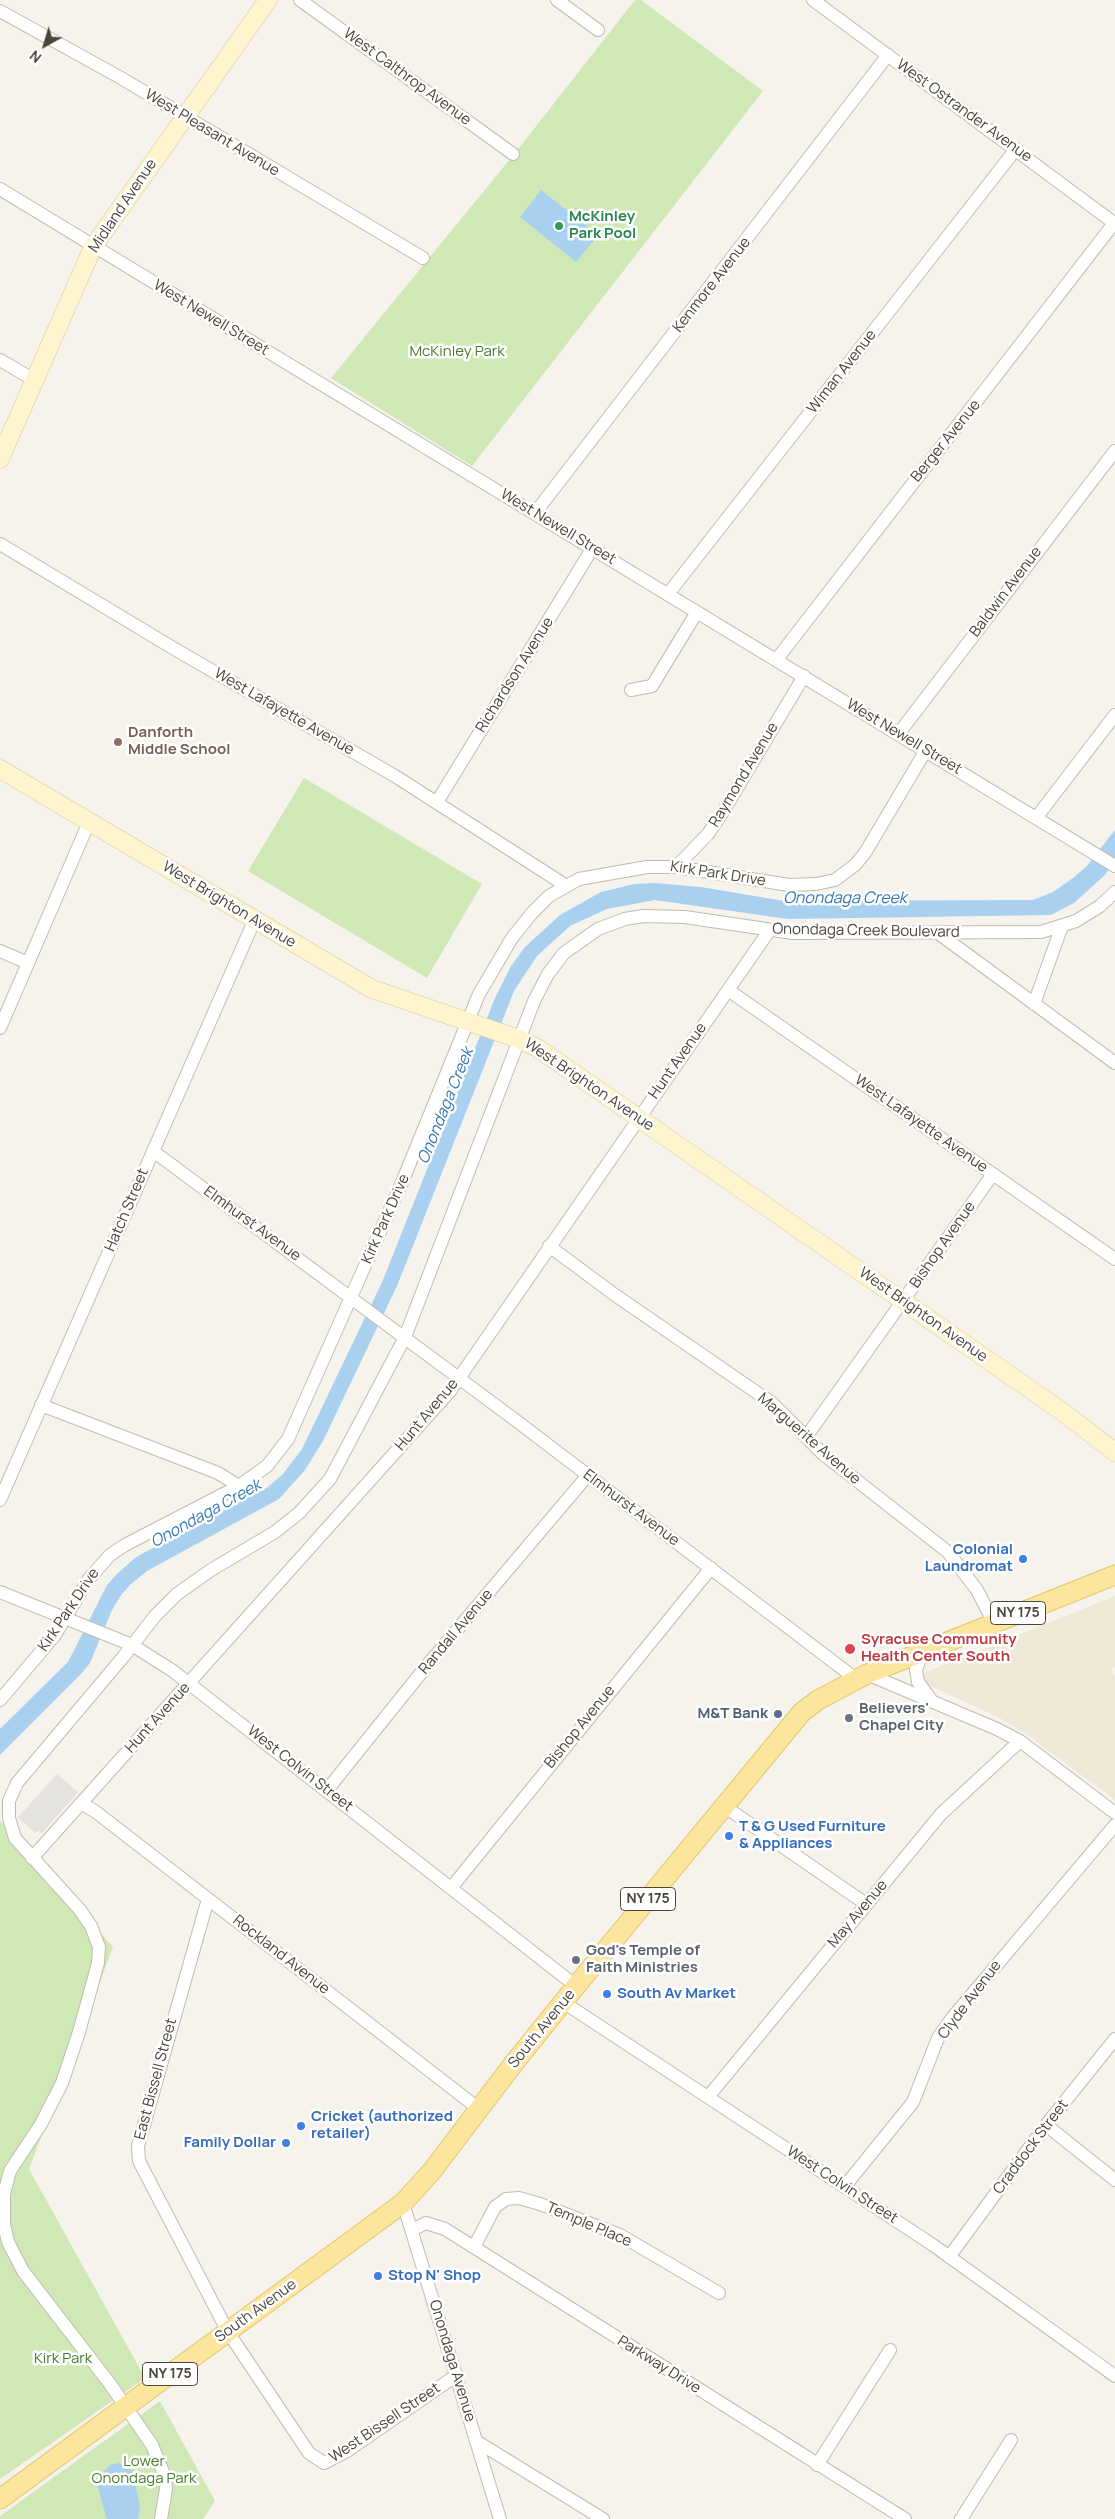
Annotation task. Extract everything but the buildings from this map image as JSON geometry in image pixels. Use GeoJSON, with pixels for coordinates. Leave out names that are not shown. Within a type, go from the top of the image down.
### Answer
{"type":"FeatureCollection","features":[{"type":"Feature","properties":{"kind":"main road","name":"South Avenue"},"geometry":{"type":"LineString","coordinates":[[1,2498],[403,2203],[432,2171],[576,1986],[802,1712],[818,1700],[862,1677],[1115,1575]]}},
{"type":"Feature","properties":{"kind":"street","name":"Midland Avenue"},"geometry":{"type":"LineString","coordinates":[[0,459],[93,247],[268,0]]}},
{"type":"Feature","properties":{"kind":"street","name":"West Calthrop Avenue"},"geometry":{"type":"LineString","coordinates":[[300,0],[513,154]]}},
{"type":"Feature","properties":{"kind":"street"},"geometry":{"type":"LineString","coordinates":[[557,0],[598,30]]}},
{"type":"Feature","properties":{"kind":"street","name":"West Ostrander Avenue"},"geometry":{"type":"LineString","coordinates":[[813,0],[1114,222]]}},
{"type":"Feature","properties":{"kind":"street","name":"West Pleasant Avenue"},"geometry":{"type":"LineString","coordinates":[[0,11],[422,258]]}},
{"type":"Feature","properties":{"kind":"street","name":"Kenmore Avenue"},"geometry":{"type":"LineString","coordinates":[[535,513],[888,55]]}},
{"type":"Feature","properties":{"kind":"street","name":"Wiman Avenue"},"geometry":{"type":"LineString","coordinates":[[668,594],[1016,149]]}},
{"type":"Feature","properties":{"kind":"street","name":"West Newell Street"},"geometry":{"type":"LineString","coordinates":[[0,189],[592,549],[899,733],[1115,866]]}},
{"type":"Feature","properties":{"kind":"street","name":"Berger Avenue"},"geometry":{"type":"LineString","coordinates":[[776,659],[1114,222]]}},
{"type":"Feature","properties":{"kind":"street"},"geometry":{"type":"LineString","coordinates":[[0,360],[34,380]]}},
{"type":"Feature","properties":{"kind":"street","name":"Baldwin Avenue"},"geometry":{"type":"LineString","coordinates":[[899,733],[1115,451]]}},
{"type":"Feature","properties":{"kind":"street","name":"West Lafayette Avenue"},"geometry":{"type":"LineString","coordinates":[[0,544],[178,651],[437,802],[565,885]]}},
{"type":"Feature","properties":{"kind":"street","name":"Richardson Avenue"},"geometry":{"type":"LineString","coordinates":[[437,802],[592,549]]}},
{"type":"Feature","properties":{"kind":"street"},"geometry":{"type":"LineString","coordinates":[[631,690],[652,686],[697,612]]}},
{"type":"Feature","properties":{"kind":"street","name":"Raymond Avenue"},"geometry":{"type":"LineString","coordinates":[[676,866],[708,834],[804,676]]}},
{"type":"Feature","properties":{"kind":"street"},"geometry":{"type":"LineString","coordinates":[[1036,818],[1115,715]]}},
{"type":"Feature","properties":{"kind":"street","name":"Kirk Park Drive"},"geometry":{"type":"LineString","coordinates":[[0,1700],[24,1674],[66,1620],[88,1580],[110,1555],[125,1545],[239,1486],[267,1466],[288,1439],[472,1023],[479,994],[512,938],[549,896],[565,885],[579,879],[647,867],[676,866],[789,884],[816,884],[835,880],[855,865],[865,853],[926,750]]}},
{"type":"Feature","properties":{"kind":"street","name":"West Brighton Avenue"},"geometry":{"type":"LineString","coordinates":[[0,769],[372,989],[512,1037],[539,1050],[904,1301],[1060,1410],[1115,1452]]}},
{"type":"Feature","properties":{"kind":"street"},"geometry":{"type":"LineString","coordinates":[[0,1028],[89,822]]}},
{"type":"Feature","properties":{"kind":"street","name":"Onondaga Creek Boulevard"},"geometry":{"type":"LineString","coordinates":[[161,2519],[166,2489],[163,2467],[152,2445],[125,2406],[23,2271],[8,2242],[4,2224],[4,2194],[10,2170],[41,2124],[62,2083],[79,2032],[98,1963],[99,1947],[91,1926],[80,1910],[15,1838],[9,1818],[9,1801],[17,1784],[155,1616],[177,1594],[293,1518],[330,1479],[406,1337],[512,1037],[548,974],[564,953],[598,929],[625,919],[662,916],[769,931],[829,934],[1042,932],[1076,921],[1100,906],[1115,892]]}},
{"type":"Feature","properties":{"kind":"street","name":"Hatch Street"},"geometry":{"type":"LineString","coordinates":[[0,1500],[254,920]]}},
{"type":"Feature","properties":{"kind":"street"},"geometry":{"type":"LineString","coordinates":[[1034,1004],[1062,926]]}},
{"type":"Feature","properties":{"kind":"street","name":"Hunt Avenue"},"geometry":{"type":"LineString","coordinates":[[32,1858],[428,1418],[458,1378],[769,931]]}},
{"type":"Feature","properties":{"kind":"street"},"geometry":{"type":"LineString","coordinates":[[938,933],[1115,1063]]}},
{"type":"Feature","properties":{"kind":"street"},"geometry":{"type":"LineString","coordinates":[[0,951],[28,963]]}},
{"type":"Feature","properties":{"kind":"street","name":"West Lafayette Avenue"},"geometry":{"type":"LineString","coordinates":[[728,990],[1115,1259]]}},
{"type":"Feature","properties":{"kind":"street","name":"Elmhurst Avenue"},"geometry":{"type":"LineString","coordinates":[[153,1152],[351,1297],[361,1307],[406,1337],[712,1568],[862,1677],[932,1701],[1020,1741],[1115,1813]]}},
{"type":"Feature","properties":{"kind":"street","name":"Bishop Avenue"},"geometry":{"type":"LineString","coordinates":[[806,1437],[993,1174]]}},
{"type":"Feature","properties":{"kind":"street","name":"Marguerite Avenue"},"geometry":{"type":"LineString","coordinates":[[549,1246],[614,1295],[772,1403],[823,1454],[948,1552],[977,1590],[994,1623]]}},
{"type":"Feature","properties":{"kind":"street"},"geometry":{"type":"LineString","coordinates":[[41,1405],[218,1473],[239,1486]]}},
{"type":"Feature","properties":{"kind":"street","name":"Randall Avenue"},"geometry":{"type":"LineString","coordinates":[[327,1790],[429,1663],[588,1475]]}},
{"type":"Feature","properties":{"kind":"street","name":"Bishop Avenue"},"geometry":{"type":"LineString","coordinates":[[451,1888],[712,1568]]}},
{"type":"Feature","properties":{"kind":"street","name":"West Colvin Street"},"geometry":{"type":"LineString","coordinates":[[0,1592],[132,1645],[189,1683],[576,1986]]}},
{"type":"Feature","properties":{"kind":"street"},"geometry":{"type":"LineString","coordinates":[[922,1652],[916,1670],[918,1682],[932,1701]]}},
{"type":"Feature","properties":{"kind":"street","name":"May Avenue"},"geometry":{"type":"LineString","coordinates":[[708,2097],[941,1814],[1020,1741]]}},
{"type":"Feature","properties":{"kind":"street","name":"Rockland Avenue"},"geometry":{"type":"LineString","coordinates":[[81,1803],[96,1812],[479,2109]]}},
{"type":"Feature","properties":{"kind":"street"},"geometry":{"type":"LineString","coordinates":[[724,1806],[866,1904]]}},
{"type":"Feature","properties":{"kind":"street","name":"Clyde Avenue"},"geometry":{"type":"LineString","coordinates":[[844,2186],[914,2102],[938,2038],[952,2018],[1115,1825]]}},
{"type":"Feature","properties":{"kind":"street","name":"East Bissell Street"},"geometry":{"type":"LineString","coordinates":[[208,1899],[138,2146],[139,2161],[228,2332]]}},
{"type":"Feature","properties":{"kind":"street","name":"West Colvin Street"},"geometry":{"type":"LineString","coordinates":[[564,2002],[949,2257],[1115,2376]]}},
{"type":"Feature","properties":{"kind":"street","name":"Craddock Street"},"geometry":{"type":"LineString","coordinates":[[949,2257],[1046,2125],[1115,2039]]}},
{"type":"Feature","properties":{"kind":"street"},"geometry":{"type":"LineString","coordinates":[[1046,2125],[1115,2180]]}},
{"type":"Feature","properties":{"kind":"street","name":"Temple Place"},"geometry":{"type":"LineString","coordinates":[[474,2247],[495,2207],[506,2199],[519,2198],[620,2234],[719,2293]]}},
{"type":"Feature","properties":{"kind":"street","name":"Onondaga Avenue"},"geometry":{"type":"LineString","coordinates":[[403,2203],[500,2519]]}},
{"type":"Feature","properties":{"kind":"street","name":"Parkway Drive"},"geometry":{"type":"LineString","coordinates":[[412,2230],[426,2223],[432,2223],[445,2229],[905,2519]]}},
{"type":"Feature","properties":{"kind":"street","name":"West Bissell Street"},"geometry":{"type":"LineString","coordinates":[[228,2332],[309,2453],[324,2463],[347,2451],[457,2374]]}},
{"type":"Feature","properties":{"kind":"street"},"geometry":{"type":"LineString","coordinates":[[817,2465],[890,2350]]}},
{"type":"Feature","properties":{"kind":"street"},"geometry":{"type":"LineString","coordinates":[[961,2519],[1011,2440]]}},
{"type":"Feature","properties":{"kind":"street"},"geometry":{"type":"LineString","coordinates":[[476,2441],[603,2519]]}},
{"type":"Feature","properties":{"kind":"shaded area"},"geometry":{"type":"Polygon","coordinates":[[[1115,1596],[1115,1667],[1111,1669],[1115,1678],[1115,1800],[1025,1733],[998,1717],[924,1683],[922,1676],[926,1672],[1115,1596]]]}},
{"type":"Feature","properties":{"kind":"shaded area"},"geometry":{"type":"Polygon","coordinates":[[[57,1774],[78,1792],[42,1833],[38,1830],[35,1833],[18,1817],[57,1774]]]}},
{"type":"Feature","properties":{"kind":"green space","name":"McKinley Park"},"geometry":{"type":"Polygon","coordinates":[[[635,0],[641,0],[763,91],[472,466],[331,378],[519,148],[635,0]]]}},
{"type":"Feature","properties":{"kind":"green space"},"geometry":{"type":"Polygon","coordinates":[[[304,778],[482,884],[427,978],[248,871],[304,778]]]}},
{"type":"Feature","properties":{"kind":"green space","name":"Kirk Park"},"geometry":{"type":"Polygon","coordinates":[[[0,1821],[113,1947],[29,2169],[145,2378],[0,2479],[0,1821]]]}},
{"type":"Feature","properties":{"kind":"green space","name":"Lower Onondaga Park"},"geometry":{"type":"Polygon","coordinates":[[[160,2401],[215,2501],[203,2519],[0,2519],[0,2516],[160,2401]]]}},
{"type":"Feature","properties":{"kind":"water","name":"McKinley Park Pool"},"geometry":{"type":"Polygon","coordinates":[[[541,190],[598,235],[576,262],[520,217],[541,190]]]}},
{"type":"Feature","properties":{"kind":"water"},"geometry":{"type":"Polygon","coordinates":[[[1115,830],[1115,862],[1104,876],[1074,903],[1051,915],[788,919],[655,900],[607,909],[570,926],[537,956],[514,991],[397,1286],[323,1441],[305,1470],[279,1499],[147,1571],[131,1584],[121,1595],[112,1610],[90,1663],[0,1755],[0,1729],[68,1662],[107,1585],[117,1574],[136,1557],[268,1487],[283,1474],[302,1449],[383,1280],[495,998],[511,966],[525,947],[560,915],[601,892],[634,884],[654,883],[701,887],[784,901],[1033,900],[1053,892],[1086,867],[1115,830]]]}},
{"type":"Feature","properties":{"kind":"water"},"geometry":{"type":"Polygon","coordinates":[[[119,2463],[128,2466],[133,2473],[140,2506],[138,2519],[107,2519],[98,2488],[100,2475],[110,2465],[119,2463]]]}},
{"type":"Feature","properties":{"kind":"place","name":"McKinley Park Pool"},"geometry":{"type":"Point","coordinates":[559,226]}},
{"type":"Feature","properties":{"kind":"place","name":"Danforth Middle School"},"geometry":{"type":"Point","coordinates":[118,742]}},
{"type":"Feature","properties":{"kind":"place","name":"Colonial Laundromat"},"geometry":{"type":"Point","coordinates":[1023,1559]}},
{"type":"Feature","properties":{"kind":"place","name":"Syracuse Community Health Center South"},"geometry":{"type":"Point","coordinates":[850,1649]}},
{"type":"Feature","properties":{"kind":"place","name":"M&T Bank"},"geometry":{"type":"Point","coordinates":[778,1714]}},
{"type":"Feature","properties":{"kind":"place","name":"Believers' Chapel City"},"geometry":{"type":"Point","coordinates":[849,1718]}},
{"type":"Feature","properties":{"kind":"place","name":"T & G Used Furniture & Appliances"},"geometry":{"type":"Point","coordinates":[729,1836]}},
{"type":"Feature","properties":{"kind":"place","name":"God's Temple of Faith Ministries"},"geometry":{"type":"Point","coordinates":[576,1960]}},
{"type":"Feature","properties":{"kind":"place","name":"South Av Market"},"geometry":{"type":"Point","coordinates":[607,1994]}},
{"type":"Feature","properties":{"kind":"place","name":"Cricket (authorized retailer)"},"geometry":{"type":"Point","coordinates":[301,2126]}},
{"type":"Feature","properties":{"kind":"place","name":"Family Dollar"},"geometry":{"type":"Point","coordinates":[286,2143]}},
{"type":"Feature","properties":{"kind":"place","name":"Stop N' Shop"},"geometry":{"type":"Point","coordinates":[378,2276]}},
{"type":"Feature","properties":{"kind":"water label","name":"Onondaga Creek"},"geometry":{"type":"Point","coordinates":[845,899]}},
{"type":"Feature","properties":{"kind":"water label","name":"Onondaga Creek"},"geometry":{"type":"Point","coordinates":[446,1106]}},
{"type":"Feature","properties":{"kind":"water label","name":"Onondaga Creek"},"geometry":{"type":"Point","coordinates":[206,1514]}}]}
